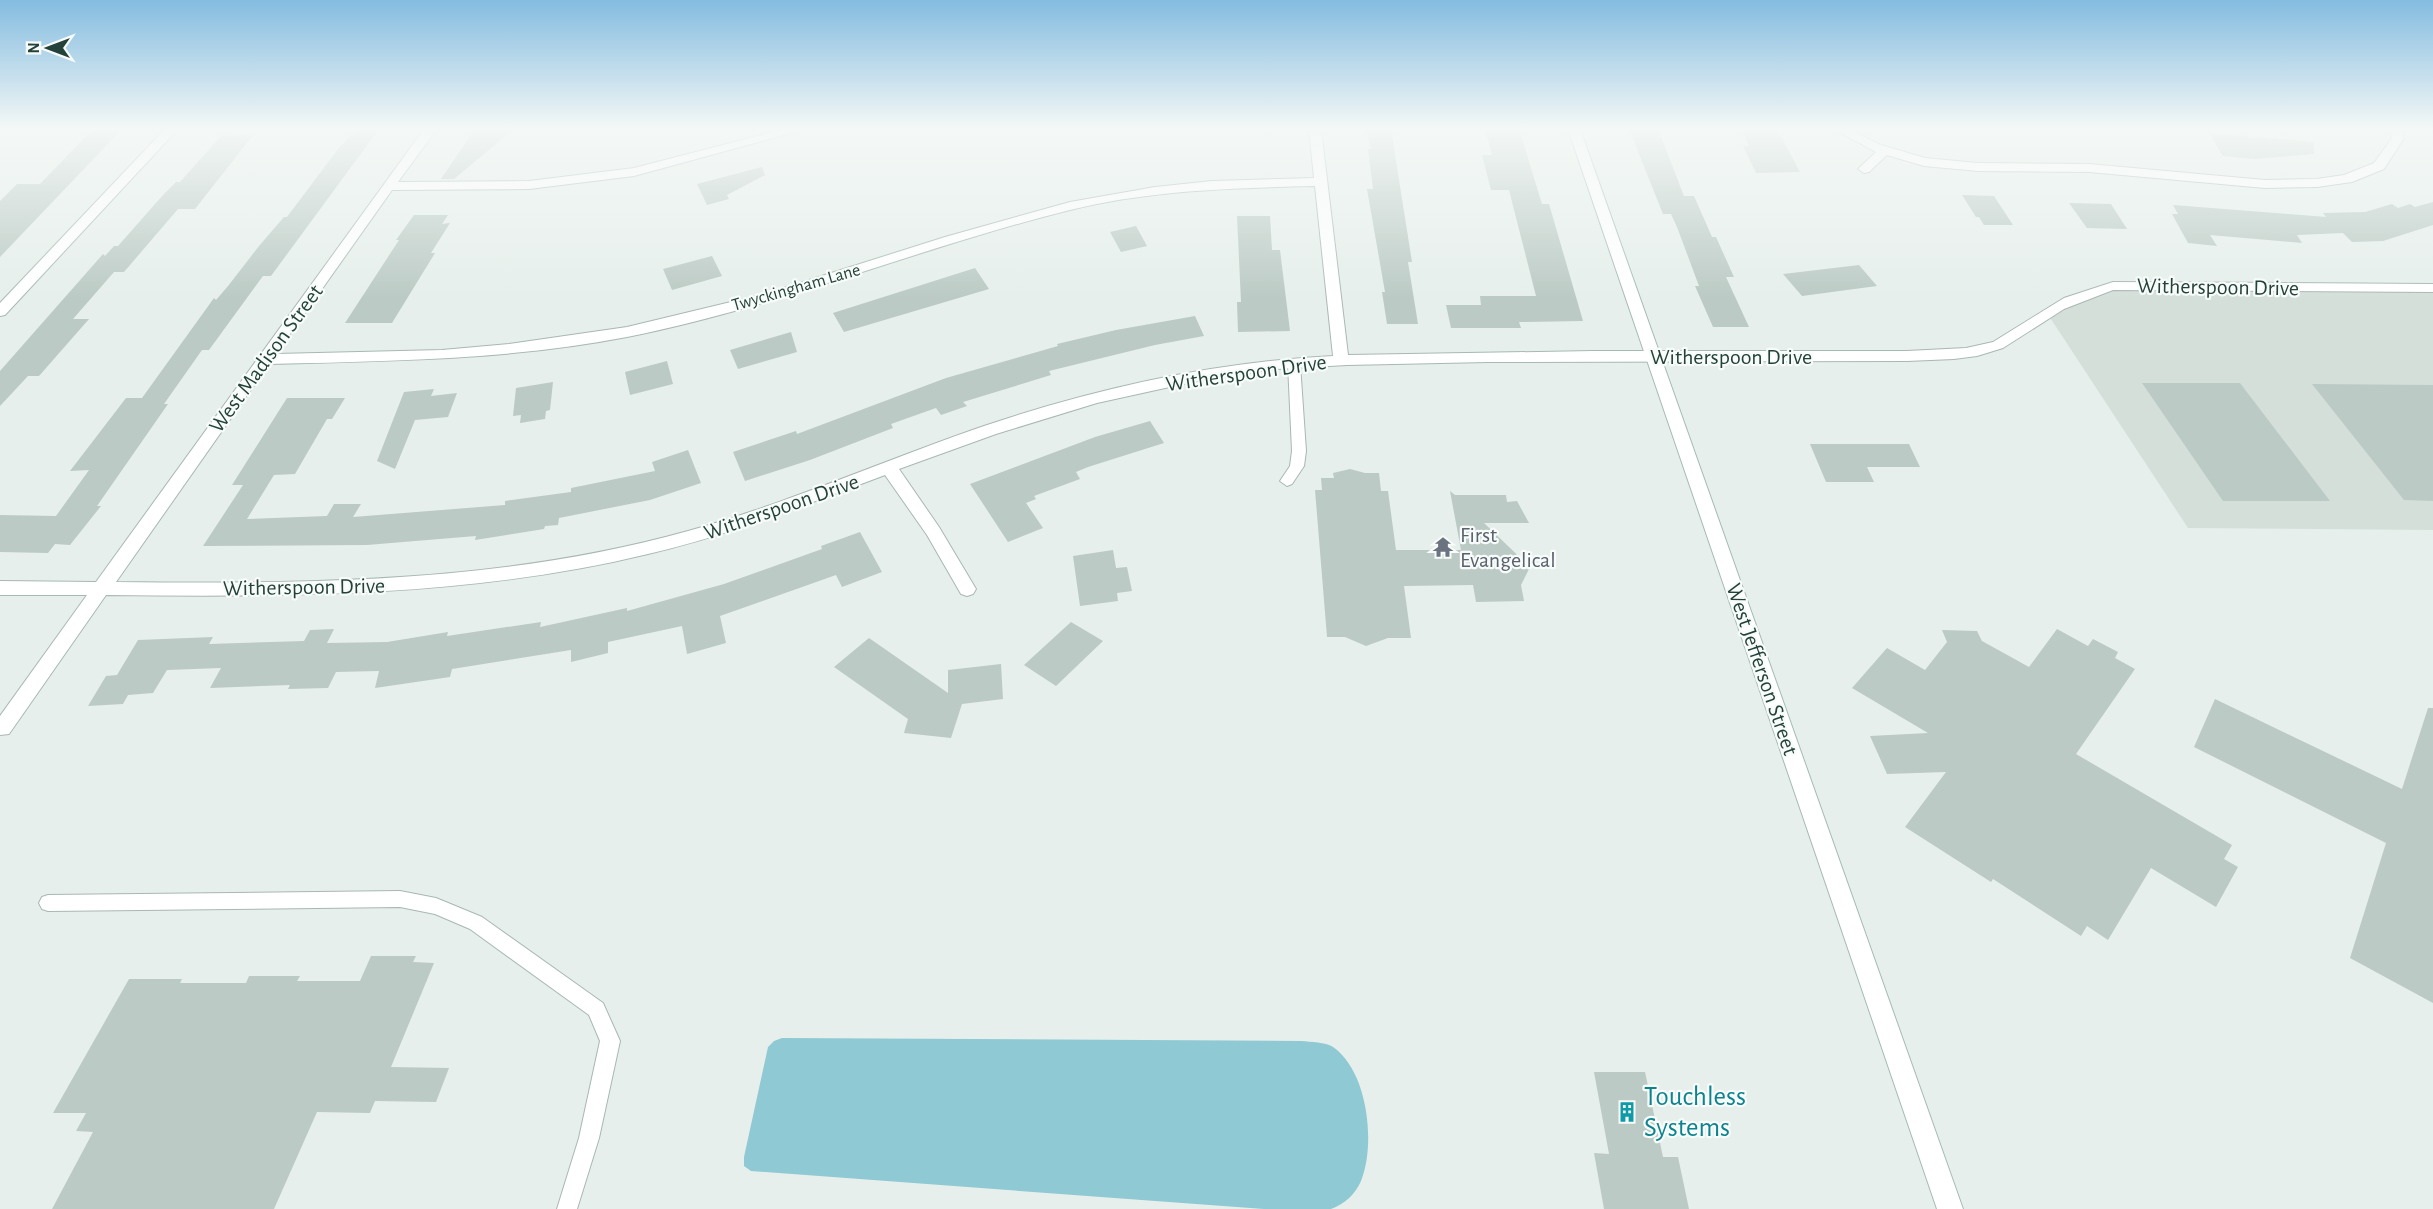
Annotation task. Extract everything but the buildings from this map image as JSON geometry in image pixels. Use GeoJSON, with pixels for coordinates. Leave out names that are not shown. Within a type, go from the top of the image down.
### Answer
{"type":"FeatureCollection","features":[{"type":"Feature","properties":{"kind":"street"},"geometry":{"type":"LineString","coordinates":[[0,312],[119,185]]}},
{"type":"Feature","properties":{"kind":"street"},"geometry":{"type":"LineString","coordinates":[[388,186],[470,185]]}},
{"type":"Feature","properties":{"kind":"street","name":"Twyckingham Lane"},"geometry":{"type":"LineString","coordinates":[[265,359],[442,355],[509,349],[627,332],[773,296],[950,240],[1070,206],[1155,191],[1208,185]]}},
{"type":"Feature","properties":{"kind":"street"},"geometry":{"type":"LineString","coordinates":[[1322,185],[1341,360]]}},
{"type":"Feature","properties":{"kind":"street","name":"West Jefferson Street"},"geometry":{"type":"LineString","coordinates":[[1594,185],[1950,1209]]}},
{"type":"Feature","properties":{"kind":"street","name":"West Madison Street"},"geometry":{"type":"LineString","coordinates":[[2,728],[388,186]]}},
{"type":"Feature","properties":{"kind":"street","name":"Witherspoon Drive"},"geometry":{"type":"LineString","coordinates":[[0,588],[352,587],[527,573],[671,542],[754,518],[987,431],[1083,400],[1209,373],[1341,360],[1907,356],[1982,350],[1999,345],[2067,301],[2087,291],[2113,286],[2433,288]]}},
{"type":"Feature","properties":{"kind":"street"},"geometry":{"type":"LineString","coordinates":[[889,468],[933,531],[967,589]]}},
{"type":"Feature","properties":{"kind":"lane"},"geometry":{"type":"LineString","coordinates":[[1287,482],[1297,466],[1299,451],[1294,364]]}},
{"type":"Feature","properties":{"kind":"lane"},"geometry":{"type":"LineString","coordinates":[[48,903],[400,899],[436,906],[476,923],[596,1009],[610,1041],[589,1138],[567,1209]]}},
{"type":"Feature","properties":{"kind":"shaded area"},"geometry":{"type":"Polygon","coordinates":[[[2113,286],[2433,288],[2433,530],[2188,528],[2047,313],[2113,286]]]}},
{"type":"Feature","properties":{"kind":"water"},"geometry":{"type":"Polygon","coordinates":[[[782,1038],[1301,1041],[1322,1043],[1330,1045],[1345,1058],[1361,1090],[1368,1129],[1366,1166],[1356,1191],[1345,1202],[1331,1209],[1264,1209],[751,1171],[744,1166],[744,1157],[768,1047],[774,1041],[782,1038]]]}},
{"type":"Feature","properties":{"kind":"place","name":"First Evangelical"},"geometry":{"type":"Point","coordinates":[1443,547]}},
{"type":"Feature","properties":{"kind":"place","name":"Touchless Systems"},"geometry":{"type":"Point","coordinates":[1627,1112]}}]}
